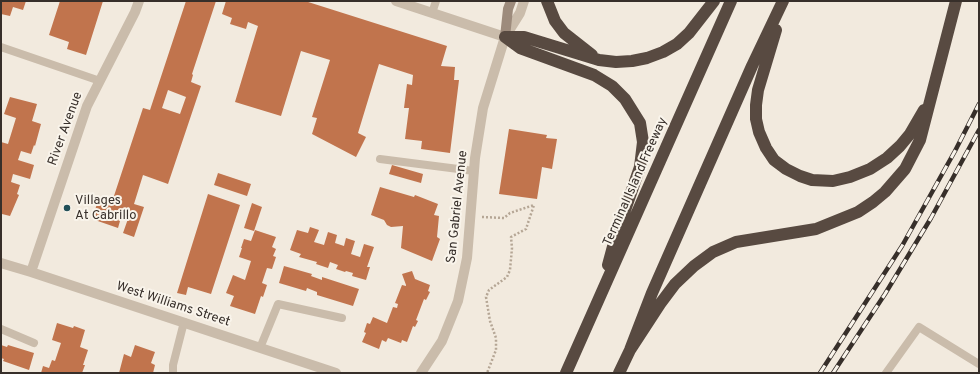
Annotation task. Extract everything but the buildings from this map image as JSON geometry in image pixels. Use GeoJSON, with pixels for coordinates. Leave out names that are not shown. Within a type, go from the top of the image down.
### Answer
{"type":"FeatureCollection","features":[{"type":"Feature","properties":{"kind":"highway"},"geometry":{"type":"LineString","coordinates":[[547,1],[555,21],[564,33],[599,60]]}},
{"type":"Feature","properties":{"kind":"highway"},"geometry":{"type":"LineString","coordinates":[[505,37],[524,37],[599,60],[616,62],[632,61],[647,58],[663,52],[676,44],[689,33],[714,1]]}},
{"type":"Feature","properties":{"kind":"highway","name":"Terminal Island Freeway"},"geometry":{"type":"LineString","coordinates":[[566,373],[731,1]]}},
{"type":"Feature","properties":{"kind":"highway"},"geometry":{"type":"LineString","coordinates":[[784,1],[758,90],[756,119],[759,132],[766,148],[774,160],[786,169],[812,180],[834,181],[850,177],[870,169],[887,158],[900,146],[910,134],[931,99]]}},
{"type":"Feature","properties":{"kind":"highway"},"geometry":{"type":"LineString","coordinates":[[619,373],[630,350],[661,272],[748,73],[784,1]]}},
{"type":"Feature","properties":{"kind":"highway"},"geometry":{"type":"LineString","coordinates":[[630,350],[675,284],[694,266],[713,252],[736,242],[816,229],[851,215],[873,202],[896,180],[914,154],[920,140],[956,1]]}},
{"type":"Feature","properties":{"kind":"highway"},"geometry":{"type":"LineString","coordinates":[[505,37],[520,48],[594,75],[612,86],[625,99],[640,124],[643,142],[640,167],[614,239],[602,294]]}},
{"type":"Feature","properties":{"kind":"main road","name":"San Gabriel Avenue"},"geometry":{"type":"LineString","coordinates":[[505,37],[508,9],[511,1]]}},
{"type":"Feature","properties":{"kind":"street","name":"River Avenue"},"geometry":{"type":"LineString","coordinates":[[31,272],[86,106],[135,12],[139,1]]}},
{"type":"Feature","properties":{"kind":"street"},"geometry":{"type":"LineString","coordinates":[[396,1],[505,37]]}},
{"type":"Feature","properties":{"kind":"street","name":"San Gabriel Avenue"},"geometry":{"type":"LineString","coordinates":[[421,373],[442,341],[458,301],[467,258],[474,171],[483,108],[505,37],[520,13],[524,1]]}},
{"type":"Feature","properties":{"kind":"street","name":"West Williams Street"},"geometry":{"type":"LineString","coordinates":[[1,263],[336,373]]}},
{"type":"Feature","properties":{"kind":"lane"},"geometry":{"type":"LineString","coordinates":[[432,12],[436,1]]}},
{"type":"Feature","properties":{"kind":"lane"},"geometry":{"type":"LineString","coordinates":[[1,47],[100,81]]}},
{"type":"Feature","properties":{"kind":"lane"},"geometry":{"type":"LineString","coordinates":[[380,159],[474,171]]}},
{"type":"Feature","properties":{"kind":"lane"},"geometry":{"type":"LineString","coordinates":[[260,348],[278,304],[342,318]]}},
{"type":"Feature","properties":{"kind":"lane"},"geometry":{"type":"LineString","coordinates":[[173,373],[173,366],[184,322]]}},
{"type":"Feature","properties":{"kind":"lane"},"geometry":{"type":"LineString","coordinates":[[886,373],[919,327],[979,364]]}},
{"type":"Feature","properties":{"kind":"lane"},"geometry":{"type":"LineString","coordinates":[[1,329],[34,343]]}},
{"type":"Feature","properties":{"kind":"path"},"geometry":{"type":"LineString","coordinates":[[470,216],[504,218],[510,213],[534,205],[526,229],[511,237],[512,248],[510,270],[507,277],[489,290],[486,297],[490,321],[496,338],[496,350],[487,373]]}},
{"type":"Feature","properties":{"kind":"railway"},"geometry":{"type":"LineString","coordinates":[[820,373],[902,246],[955,151],[979,104]]}},
{"type":"Feature","properties":{"kind":"railway"},"geometry":{"type":"LineString","coordinates":[[833,373],[885,294],[931,218],[979,130]]}},
{"type":"Feature","properties":{"kind":"place","name":"Villages At Cabrillo"},"geometry":{"type":"Point","coordinates":[67,208]}}]}
